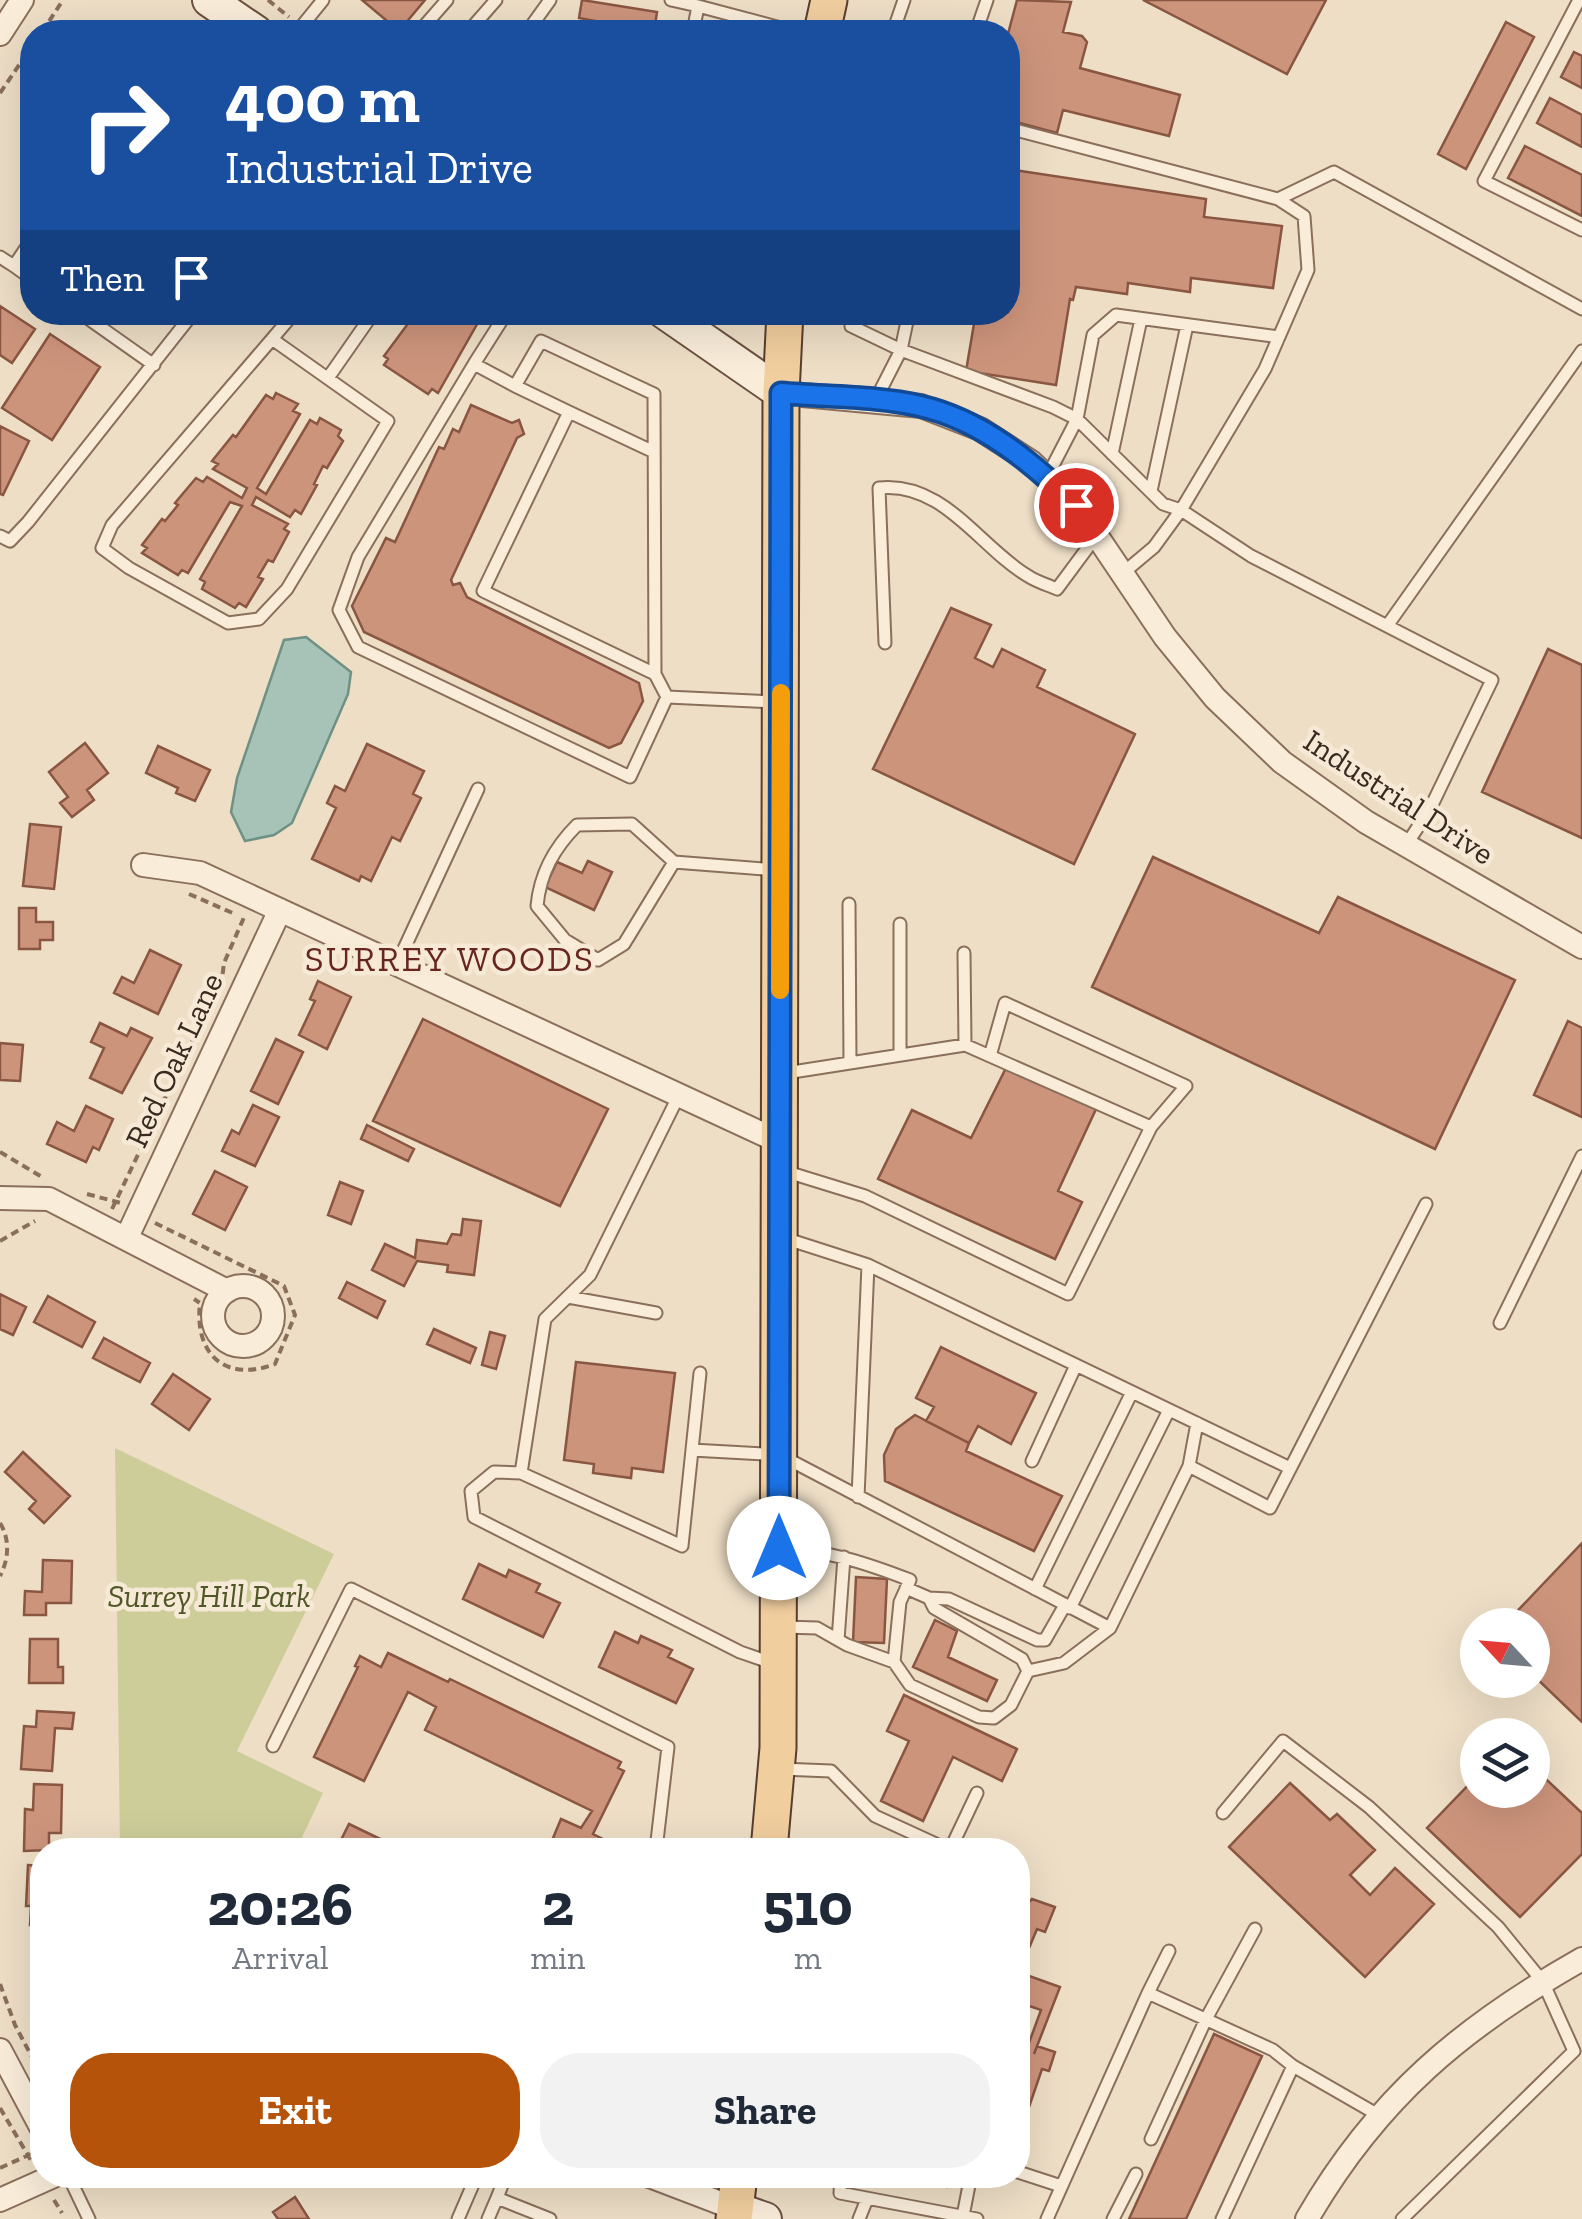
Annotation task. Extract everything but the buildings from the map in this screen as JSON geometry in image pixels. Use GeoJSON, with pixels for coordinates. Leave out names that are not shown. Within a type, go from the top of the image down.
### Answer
{"type":"FeatureCollection","features":[{"type":"Feature","properties":{"kind":"main road"},"geometry":{"type":"LineString","coordinates":[[776,1838],[784,325]]}},
{"type":"Feature","properties":{"kind":"street"},"geometry":{"type":"LineString","coordinates":[[1,29],[22,0]]}},
{"type":"Feature","properties":{"kind":"street"},"geometry":{"type":"LineString","coordinates":[[216,2],[240,20]]}},
{"type":"Feature","properties":{"kind":"street"},"geometry":{"type":"LineString","coordinates":[[683,325],[781,393]]}},
{"type":"Feature","properties":{"kind":"street","name":"Industrial Drive"},"geometry":{"type":"LineString","coordinates":[[781,393],[921,406],[980,429],[1031,462],[1076,505],[1165,637],[1214,698],[1282,762],[1321,792],[1406,845],[1582,947]]}},
{"type":"Feature","properties":{"kind":"street"},"geometry":{"type":"LineString","coordinates":[[143,865],[200,874],[248,908],[280,910],[679,1095],[780,1156]]}},
{"type":"Feature","properties":{"kind":"street","name":"Red Oak Lane"},"geometry":{"type":"LineString","coordinates":[[128,1237],[280,910]]}},
{"type":"Feature","properties":{"kind":"street"},"geometry":{"type":"LineString","coordinates":[[0,1198],[50,1199],[226,1291]]}},
{"type":"Feature","properties":{"kind":"street"},"geometry":{"type":"LineString","coordinates":[[1308,2219],[1345,2157],[1403,2088],[1474,2026],[1582,1959]]}},
{"type":"Feature","properties":{"kind":"street"},"geometry":{"type":"LineString","coordinates":[[0,2050],[30,2106]]}},
{"type":"Feature","properties":{"kind":"street"},"geometry":{"type":"LineString","coordinates":[[0,2200],[30,2187]]}},
{"type":"Feature","properties":{"kind":"street"},"geometry":{"type":"LineString","coordinates":[[689,2188],[744,2205]]}},
{"type":"Feature","properties":{"kind":"lane"},"geometry":{"type":"LineString","coordinates":[[301,20],[323,0]]}},
{"type":"Feature","properties":{"kind":"lane"},"geometry":{"type":"LineString","coordinates":[[430,20],[447,0]]}},
{"type":"Feature","properties":{"kind":"lane"},"geometry":{"type":"LineString","coordinates":[[478,20],[496,0]]}},
{"type":"Feature","properties":{"kind":"lane"},"geometry":{"type":"LineString","coordinates":[[671,0],[734,20]]}},
{"type":"Feature","properties":{"kind":"lane"},"geometry":{"type":"LineString","coordinates":[[1579,0],[1484,181],[1582,230]]}},
{"type":"Feature","properties":{"kind":"lane"},"geometry":{"type":"LineString","coordinates":[[696,20],[698,6]]}},
{"type":"Feature","properties":{"kind":"lane"},"geometry":{"type":"LineString","coordinates":[[1020,131],[1278,199],[1304,216],[1308,270],[1265,368],[1181,510],[1154,547],[1124,572]]}},
{"type":"Feature","properties":{"kind":"lane"},"geometry":{"type":"LineString","coordinates":[[1278,199],[1334,172],[1582,309]]}},
{"type":"Feature","properties":{"kind":"lane"},"geometry":{"type":"LineString","coordinates":[[0,257],[20,270]]}},
{"type":"Feature","properties":{"kind":"lane"},"geometry":{"type":"LineString","coordinates":[[14,266],[20,257]]}},
{"type":"Feature","properties":{"kind":"lane"},"geometry":{"type":"LineString","coordinates":[[1047,477],[1076,419],[1093,335],[1116,315],[1279,336]]}},
{"type":"Feature","properties":{"kind":"lane"},"geometry":{"type":"LineString","coordinates":[[1112,454],[1142,318]]}},
{"type":"Feature","properties":{"kind":"lane"},"geometry":{"type":"LineString","coordinates":[[1151,491],[1188,324]]}},
{"type":"Feature","properties":{"kind":"lane"},"geometry":{"type":"LineString","coordinates":[[97,325],[154,366]]}},
{"type":"Feature","properties":{"kind":"lane"},"geometry":{"type":"LineString","coordinates":[[0,536],[10,541],[28,522],[184,325]]}},
{"type":"Feature","properties":{"kind":"lane"},"geometry":{"type":"LineString","coordinates":[[272,339],[388,421],[287,589],[259,619],[228,622],[129,568],[102,548],[112,526],[284,325]]}},
{"type":"Feature","properties":{"kind":"lane"},"geometry":{"type":"LineString","coordinates":[[328,378],[365,325]]}},
{"type":"Feature","properties":{"kind":"lane"},"geometry":{"type":"LineString","coordinates":[[499,325],[358,556],[339,610],[358,647],[630,776],[667,698]]}},
{"type":"Feature","properties":{"kind":"lane"},"geometry":{"type":"LineString","coordinates":[[851,325],[901,350],[1076,419],[1163,504],[1181,510],[1252,556],[1492,680],[1430,809],[1406,845]]}},
{"type":"Feature","properties":{"kind":"lane"},"geometry":{"type":"LineString","coordinates":[[874,402],[901,350],[906,325]]}},
{"type":"Feature","properties":{"kind":"lane"},"geometry":{"type":"LineString","coordinates":[[514,386],[541,342],[654,394],[655,674],[667,698]]}},
{"type":"Feature","properties":{"kind":"lane"},"geometry":{"type":"LineString","coordinates":[[1387,626],[1582,350]]}},
{"type":"Feature","properties":{"kind":"lane"},"geometry":{"type":"LineString","coordinates":[[474,364],[654,452]]}},
{"type":"Feature","properties":{"kind":"lane"},"geometry":{"type":"LineString","coordinates":[[568,412],[483,591],[655,674]]}},
{"type":"Feature","properties":{"kind":"lane"},"geometry":{"type":"LineString","coordinates":[[885,643],[880,488],[902,486],[932,500],[973,528],[1027,576],[1057,588],[1097,535]]}},
{"type":"Feature","properties":{"kind":"lane"},"geometry":{"type":"LineString","coordinates":[[667,698],[781,702]]}},
{"type":"Feature","properties":{"kind":"lane"},"geometry":{"type":"LineString","coordinates":[[397,964],[478,790]]}},
{"type":"Feature","properties":{"kind":"lane"},"geometry":{"type":"LineString","coordinates":[[674,862],[624,944],[598,960],[565,940],[537,906],[540,882],[560,842],[578,825],[632,824],[674,862],[781,870]]}},
{"type":"Feature","properties":{"kind":"lane"},"geometry":{"type":"LineString","coordinates":[[850,904],[850,1063]]}},
{"type":"Feature","properties":{"kind":"lane"},"geometry":{"type":"LineString","coordinates":[[900,924],[900,1055]]}},
{"type":"Feature","properties":{"kind":"lane"},"geometry":{"type":"LineString","coordinates":[[964,953],[965,1045]]}},
{"type":"Feature","properties":{"kind":"lane"},"geometry":{"type":"LineString","coordinates":[[780,1156],[1068,1294],[1151,1128],[1186,1086],[1006,1003],[990,1056]]}},
{"type":"Feature","properties":{"kind":"lane"},"geometry":{"type":"LineString","coordinates":[[780,1074],[965,1045],[1151,1128]]}},
{"type":"Feature","properties":{"kind":"lane"},"geometry":{"type":"LineString","coordinates":[[522,1473],[546,1319],[590,1274],[679,1095]]}},
{"type":"Feature","properties":{"kind":"lane"},"geometry":{"type":"LineString","coordinates":[[1500,1323],[1582,1156]]}},
{"type":"Feature","properties":{"kind":"lane"},"geometry":{"type":"LineString","coordinates":[[1189,1466],[1270,1508],[1426,1204]]}},
{"type":"Feature","properties":{"kind":"lane"},"geometry":{"type":"LineString","coordinates":[[780,1236],[868,1265],[1290,1468]]}},
{"type":"Feature","properties":{"kind":"lane"},"geometry":{"type":"LineString","coordinates":[[858,1497],[868,1265]]}},
{"type":"Feature","properties":{"kind":"lane"},"geometry":{"type":"LineString","coordinates":[[568,1297],[656,1313]]}},
{"type":"Feature","properties":{"kind":"lane"},"geometry":{"type":"LineString","coordinates":[[1032,1460],[1076,1365]]}},
{"type":"Feature","properties":{"kind":"lane"},"geometry":{"type":"LineString","coordinates":[[700,1373],[682,1546],[522,1473],[494,1472],[471,1491],[474,1517],[740,1652],[779,1665]]}},
{"type":"Feature","properties":{"kind":"lane"},"geometry":{"type":"LineString","coordinates":[[1035,1589],[1132,1392]]}},
{"type":"Feature","properties":{"kind":"lane"},"geometry":{"type":"LineString","coordinates":[[906,1588],[929,1598],[949,1598],[1037,1640],[1045,1640],[1067,1606],[1169,1410]]}},
{"type":"Feature","properties":{"kind":"lane"},"geometry":{"type":"LineString","coordinates":[[1028,1671],[1064,1664],[1110,1628],[1189,1466],[1197,1423]]}},
{"type":"Feature","properties":{"kind":"lane"},"geometry":{"type":"LineString","coordinates":[[692,1450],[780,1456],[1110,1628]]}},
{"type":"Feature","properties":{"kind":"lane"},"geometry":{"type":"LineString","coordinates":[[779,1548],[820,1550],[910,1580],[893,1601],[894,1662]]}},
{"type":"Feature","properties":{"kind":"lane"},"geometry":{"type":"LineString","coordinates":[[838,1640],[848,1599],[844,1557]]}},
{"type":"Feature","properties":{"kind":"lane"},"geometry":{"type":"LineString","coordinates":[[273,1746],[352,1588],[668,1747],[657,1838]]}},
{"type":"Feature","properties":{"kind":"lane"},"geometry":{"type":"LineString","coordinates":[[929,1598],[934,1608],[1022,1659],[1028,1671]]}},
{"type":"Feature","properties":{"kind":"lane"},"geometry":{"type":"LineString","coordinates":[[840,1624],[854,1624]]}},
{"type":"Feature","properties":{"kind":"lane"},"geometry":{"type":"LineString","coordinates":[[779,1626],[817,1628],[894,1662],[910,1684],[979,1717],[994,1718],[1011,1705],[1028,1671]]}},
{"type":"Feature","properties":{"kind":"lane"},"geometry":{"type":"LineString","coordinates":[[1223,1813],[1283,1741],[1369,1806],[1498,1927],[1542,1982],[1578,2047],[1402,2219]]}},
{"type":"Feature","properties":{"kind":"lane"},"geometry":{"type":"LineString","coordinates":[[776,1768],[831,1771],[875,1816],[923,1838]]}},
{"type":"Feature","properties":{"kind":"lane"},"geometry":{"type":"LineString","coordinates":[[955,1838],[978,1793]]}},
{"type":"Feature","properties":{"kind":"lane"},"geometry":{"type":"LineString","coordinates":[[1151,2138],[1206,2019],[1254,1930]]}},
{"type":"Feature","properties":{"kind":"lane"},"geometry":{"type":"LineString","coordinates":[[1047,2219],[1169,1951]]}},
{"type":"Feature","properties":{"kind":"lane"},"geometry":{"type":"LineString","coordinates":[[1148,1992],[1273,2050],[1293,2066],[1380,2116]]}},
{"type":"Feature","properties":{"kind":"lane"},"geometry":{"type":"LineString","coordinates":[[1222,2219],[1293,2066]]}},
{"type":"Feature","properties":{"kind":"lane"},"geometry":{"type":"LineString","coordinates":[[1113,2219],[1136,2174]]}},
{"type":"Feature","properties":{"kind":"lane"},"geometry":{"type":"LineString","coordinates":[[1030,2176],[1060,2186]]}},
{"type":"Feature","properties":{"kind":"lane"},"geometry":{"type":"LineString","coordinates":[[74,2188],[89,2219]]}},
{"type":"Feature","properties":{"kind":"lane"},"geometry":{"type":"LineString","coordinates":[[458,2219],[471,2188]]}},
{"type":"Feature","properties":{"kind":"lane"},"geometry":{"type":"LineString","coordinates":[[488,2219],[501,2188]]}},
{"type":"Feature","properties":{"kind":"lane"},"geometry":{"type":"LineString","coordinates":[[840,2188],[840,2193],[866,2199],[977,2219]]}},
{"type":"Feature","properties":{"kind":"lane"},"geometry":{"type":"LineString","coordinates":[[963,2216],[968,2188]]}},
{"type":"Feature","properties":{"kind":"lane"},"geometry":{"type":"LineString","coordinates":[[497,2198],[550,2219]]}},
{"type":"Feature","properties":{"kind":"lane"},"geometry":{"type":"LineString","coordinates":[[859,2219],[866,2199]]}},
{"type":"Feature","properties":{"kind":"path"},"geometry":{"type":"LineString","coordinates":[[268,0],[289,20]]}},
{"type":"Feature","properties":{"kind":"path"},"geometry":{"type":"LineString","coordinates":[[0,93],[20,64]]}},
{"type":"Feature","properties":{"kind":"path"},"geometry":{"type":"LineString","coordinates":[[184,892],[248,908],[270,931]]}},
{"type":"Feature","properties":{"kind":"path"},"geometry":{"type":"LineString","coordinates":[[112,1209],[222,979],[224,963],[248,908]]}},
{"type":"Feature","properties":{"kind":"path"},"geometry":{"type":"LineString","coordinates":[[0,1522],[8,1550],[7,1564],[0,1576]]}},
{"type":"Feature","properties":{"kind":"path"},"geometry":{"type":"LineString","coordinates":[[0,1984],[30,2053]]}},
{"type":"Feature","properties":{"kind":"path"},"geometry":{"type":"LineString","coordinates":[[0,2108],[29,2156],[0,2168]]}},
{"type":"Feature","properties":{"kind":"path"},"geometry":{"type":"LineString","coordinates":[[53,2188],[62,2213]]}},
{"type":"Feature","properties":{"kind":"green space","name":"Surrey Hill Park"},"geometry":{"type":"Polygon","coordinates":[[[115,1448],[334,1554],[237,1751],[323,1793],[302,1838],[120,1838],[115,1448]]]}},
{"type":"Feature","properties":{"kind":"shaded area"},"geometry":{"type":"Polygon","coordinates":[[[306,637],[351,672],[348,694],[292,823],[274,835],[245,841],[231,812],[237,778],[284,640],[306,637]]]}},
{"type":"Feature","properties":{"kind":"slow traffic"},"geometry":{"type":"LineString","coordinates":[[780,990],[781,693]]}},
{"type":"Feature","properties":{"kind":"district","name":"SURREY WOODS"},"geometry":{"type":"Point","coordinates":[450,959]}},
{"type":"Feature","properties":{"kind":"route"},"geometry":{"type":"LineString","coordinates":[[779,1548],[781,393],[921,406],[980,429],[1031,462],[1076,505]]}}]}
